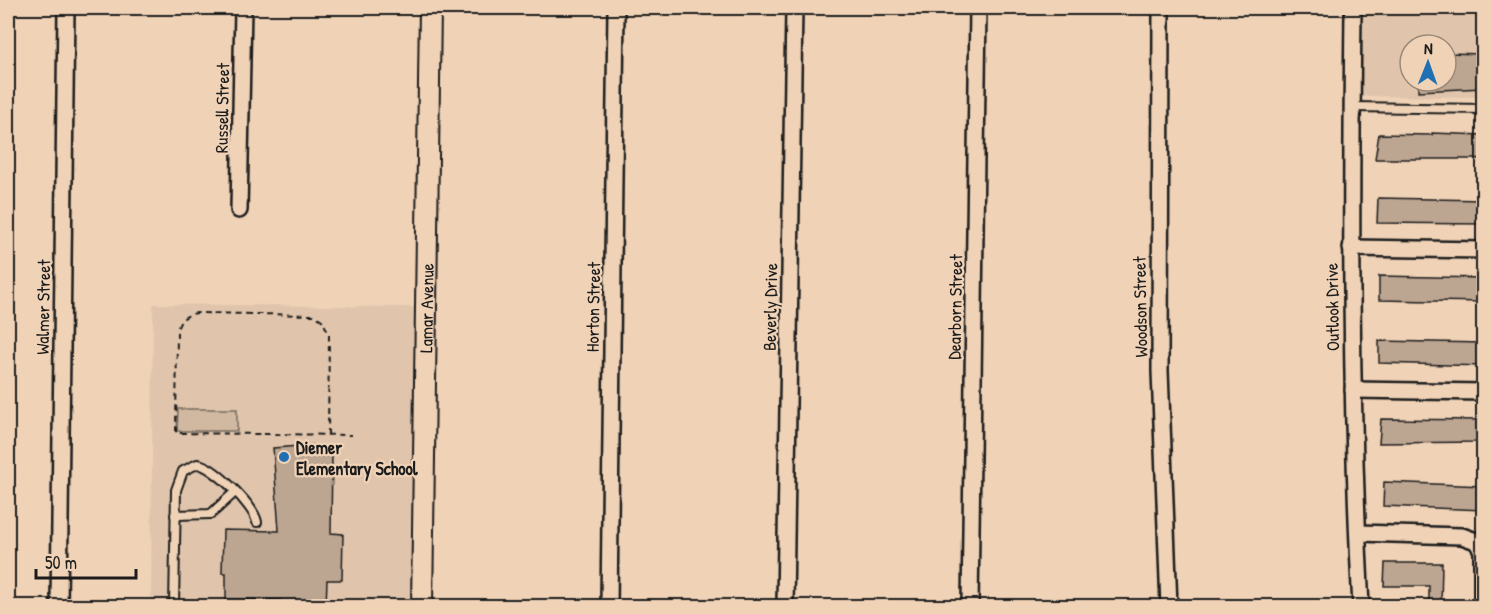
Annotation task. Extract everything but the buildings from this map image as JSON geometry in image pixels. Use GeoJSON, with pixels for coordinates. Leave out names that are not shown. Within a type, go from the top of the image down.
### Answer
{"type":"FeatureCollection","features":[{"type":"Feature","properties":{"kind":"street","name":"Walmer Street"},"geometry":{"type":"LineString","coordinates":[[59,606],[66,8]]}},
{"type":"Feature","properties":{"kind":"street","name":"Russell Street"},"geometry":{"type":"LineString","coordinates":[[239,210],[243,8]]}},
{"type":"Feature","properties":{"kind":"street","name":"Lamar Avenue"},"geometry":{"type":"LineString","coordinates":[[422,606],[430,8]]}},
{"type":"Feature","properties":{"kind":"street","name":"Horton Street"},"geometry":{"type":"LineString","coordinates":[[609,606],[616,8]]}},
{"type":"Feature","properties":{"kind":"street","name":"Beverly Drive"},"geometry":{"type":"LineString","coordinates":[[785,606],[794,8]]}},
{"type":"Feature","properties":{"kind":"street","name":"Dearborn Street"},"geometry":{"type":"LineString","coordinates":[[970,606],[978,8]]}},
{"type":"Feature","properties":{"kind":"street","name":"Woodson Street"},"geometry":{"type":"LineString","coordinates":[[1161,8],[1160,371],[1169,606]]}},
{"type":"Feature","properties":{"kind":"street","name":"Outlook Drive"},"geometry":{"type":"LineString","coordinates":[[1353,8],[1351,248],[1353,390],[1361,606]]}},
{"type":"Feature","properties":{"kind":"street"},"geometry":{"type":"LineString","coordinates":[[1351,248],[1484,250]]}},
{"type":"Feature","properties":{"kind":"street"},"geometry":{"type":"LineString","coordinates":[[1353,390],[1484,392]]}},
{"type":"Feature","properties":{"kind":"street"},"geometry":{"type":"LineString","coordinates":[[1358,533],[1462,536],[1476,541],[1482,550],[1482,606]]}},
{"type":"Feature","properties":{"kind":"lane"},"geometry":{"type":"LineString","coordinates":[[1352,107],[1484,109]]}},
{"type":"Feature","properties":{"kind":"lane"},"geometry":{"type":"LineString","coordinates":[[174,606],[177,480],[183,471],[191,465],[209,466],[255,514],[257,522]]}},
{"type":"Feature","properties":{"kind":"lane"},"geometry":{"type":"LineString","coordinates":[[175,515],[211,514],[235,492]]}},
{"type":"Feature","properties":{"kind":"path"},"geometry":{"type":"LineString","coordinates":[[328,435],[329,334],[322,320],[314,315],[198,313],[189,315],[180,321],[177,331],[176,433],[328,435],[351,435]]}},
{"type":"Feature","properties":{"kind":"shaded area"},"geometry":{"type":"Polygon","coordinates":[[[1360,8],[1483,8],[1483,97],[1359,96],[1360,8]]]}},
{"type":"Feature","properties":{"kind":"shaded area","name":"Diemer Elementary School"},"geometry":{"type":"Polygon","coordinates":[[[153,304],[418,307],[414,606],[151,606],[153,304]]]}},
{"type":"Feature","properties":{"kind":"shaded area"},"geometry":{"type":"Polygon","coordinates":[[[178,409],[237,409],[237,431],[177,431],[178,409]]]}},
{"type":"Feature","properties":{"kind":"place","name":"Diemer Elementary School"},"geometry":{"type":"Point","coordinates":[284,457]}}]}
